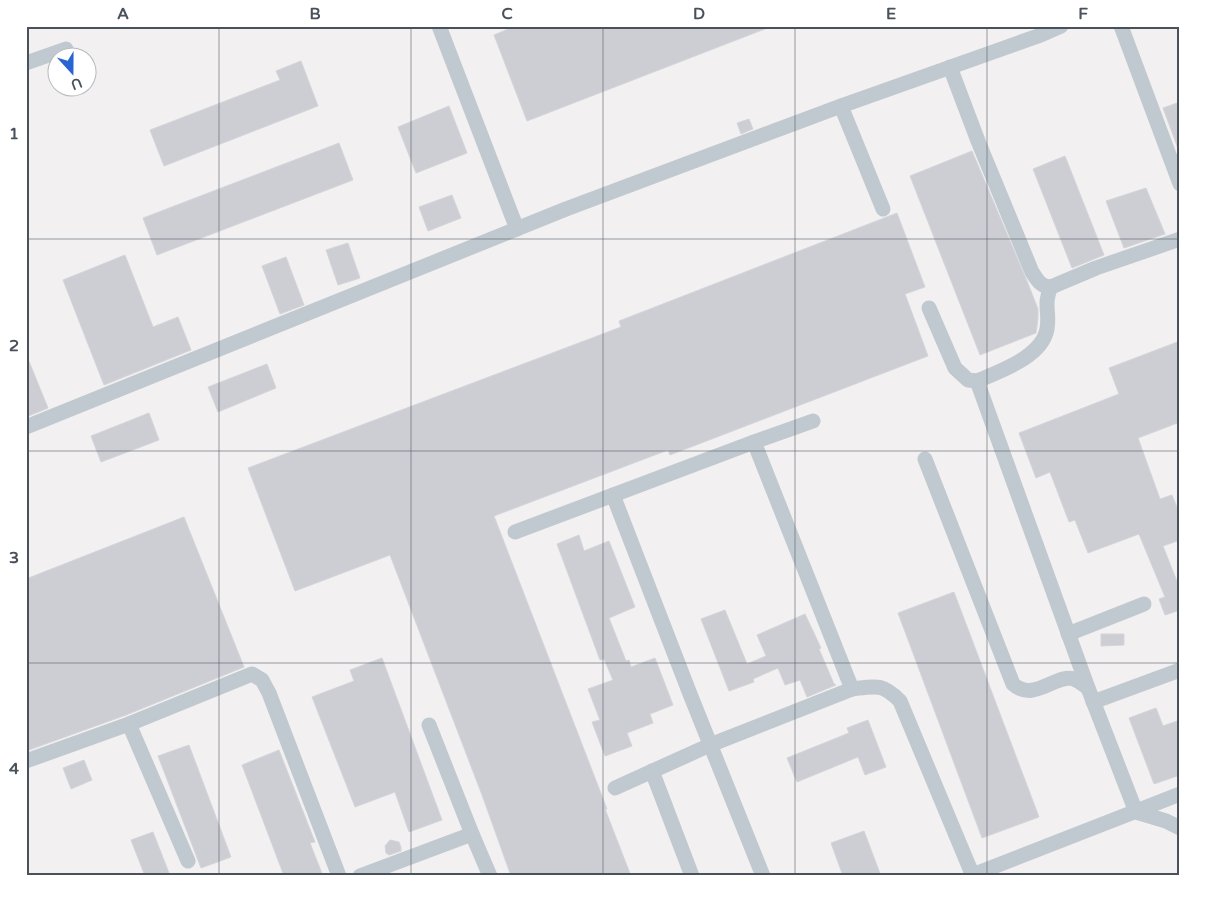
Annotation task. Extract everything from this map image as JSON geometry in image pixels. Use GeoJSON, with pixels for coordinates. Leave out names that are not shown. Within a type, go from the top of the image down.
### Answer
{"type":"FeatureCollection","features":[{"type":"Feature","properties":{"kind":"lane"},"geometry":{"type":"LineString","coordinates":[[439,26],[517,229]]}},
{"type":"Feature","properties":{"kind":"lane"},"geometry":{"type":"LineString","coordinates":[[26,427],[517,229],[840,106],[1061,26]]}},
{"type":"Feature","properties":{"kind":"lane"},"geometry":{"type":"LineString","coordinates":[[1121,26],[1180,184]]}},
{"type":"Feature","properties":{"kind":"lane"},"geometry":{"type":"LineString","coordinates":[[26,63],[48,55]]}},
{"type":"Feature","properties":{"kind":"lane"},"geometry":{"type":"LineString","coordinates":[[950,67],[1032,272],[1046,287],[1051,287],[1096,268],[1180,239]]}},
{"type":"Feature","properties":{"kind":"lane"},"geometry":{"type":"LineString","coordinates":[[840,106],[882,210]]}},
{"type":"Feature","properties":{"kind":"lane"},"geometry":{"type":"LineString","coordinates":[[930,308],[955,368],[968,380],[977,381],[1027,357],[1040,344],[1047,330],[1046,302],[1051,287]]}},
{"type":"Feature","properties":{"kind":"lane"},"geometry":{"type":"LineString","coordinates":[[977,381],[1093,702],[1136,812]]}},
{"type":"Feature","properties":{"kind":"lane"},"geometry":{"type":"LineString","coordinates":[[515,532],[813,421]]}},
{"type":"Feature","properties":{"kind":"lane"},"geometry":{"type":"LineString","coordinates":[[754,442],[852,689]]}},
{"type":"Feature","properties":{"kind":"lane"},"geometry":{"type":"LineString","coordinates":[[925,459],[1013,684],[1018,689],[1032,690],[1066,679],[1074,679],[1088,688]]}},
{"type":"Feature","properties":{"kind":"lane"},"geometry":{"type":"LineString","coordinates":[[613,495],[710,745],[764,876]]}},
{"type":"Feature","properties":{"kind":"lane"},"geometry":{"type":"LineString","coordinates":[[1068,634],[1144,604]]}},
{"type":"Feature","properties":{"kind":"lane"},"geometry":{"type":"LineString","coordinates":[[1093,702],[1180,670]]}},
{"type":"Feature","properties":{"kind":"lane"},"geometry":{"type":"LineString","coordinates":[[26,761],[129,724],[252,674],[262,680],[269,693],[339,876]]}},
{"type":"Feature","properties":{"kind":"lane"},"geometry":{"type":"LineString","coordinates":[[615,788],[710,745],[852,689],[875,686],[889,690],[900,701],[972,875],[1180,794]]}},
{"type":"Feature","properties":{"kind":"lane"},"geometry":{"type":"LineString","coordinates":[[129,724],[188,861]]}},
{"type":"Feature","properties":{"kind":"lane"},"geometry":{"type":"LineString","coordinates":[[429,725],[490,876]]}},
{"type":"Feature","properties":{"kind":"lane"},"geometry":{"type":"LineString","coordinates":[[652,772],[692,876]]}},
{"type":"Feature","properties":{"kind":"lane"},"geometry":{"type":"LineString","coordinates":[[1136,812],[1166,821],[1180,828]]}},
{"type":"Feature","properties":{"kind":"lane"},"geometry":{"type":"LineString","coordinates":[[360,876],[472,834]]}},
{"type":"Feature","properties":{"kind":"building"},"geometry":{"type":"Polygon","coordinates":[[[515,26],[770,27],[527,121],[494,35],[515,26]]]}},
{"type":"Feature","properties":{"kind":"building"},"geometry":{"type":"Polygon","coordinates":[[[301,61],[318,106],[164,166],[150,130],[280,80],[276,71],[301,61]]]}},
{"type":"Feature","properties":{"kind":"building"},"geometry":{"type":"Polygon","coordinates":[[[1180,102],[1180,151],[1179,151],[1163,108],[1180,102]]]}},
{"type":"Feature","properties":{"kind":"building"},"geometry":{"type":"Polygon","coordinates":[[[449,106],[467,153],[416,173],[398,127],[449,106]]]}},
{"type":"Feature","properties":{"kind":"building"},"geometry":{"type":"Polygon","coordinates":[[[749,119],[753,129],[741,134],[737,123],[749,119]]]}},
{"type":"Feature","properties":{"kind":"building"},"geometry":{"type":"Polygon","coordinates":[[[339,143],[353,180],[157,255],[143,218],[339,143]]]}},
{"type":"Feature","properties":{"kind":"building"},"geometry":{"type":"Polygon","coordinates":[[[972,151],[1038,309],[1036,333],[980,355],[910,176],[972,151]]]}},
{"type":"Feature","properties":{"kind":"building"},"geometry":{"type":"Polygon","coordinates":[[[1065,156],[1104,255],[1072,268],[1033,169],[1065,156]]]}},
{"type":"Feature","properties":{"kind":"building"},"geometry":{"type":"Polygon","coordinates":[[[1146,188],[1165,234],[1124,248],[1106,201],[1146,188]]]}},
{"type":"Feature","properties":{"kind":"building"},"geometry":{"type":"Polygon","coordinates":[[[452,195],[461,218],[428,231],[419,207],[452,195]]]}},
{"type":"Feature","properties":{"kind":"building"},"geometry":{"type":"Polygon","coordinates":[[[897,213],[925,287],[905,294],[928,356],[670,455],[668,450],[494,516],[631,876],[511,876],[390,555],[295,591],[248,468],[621,327],[619,321],[897,213]]]}},
{"type":"Feature","properties":{"kind":"building"},"geometry":{"type":"Polygon","coordinates":[[[348,243],[360,278],[338,285],[326,250],[348,243]]]}},
{"type":"Feature","properties":{"kind":"building"},"geometry":{"type":"Polygon","coordinates":[[[125,255],[153,327],[178,317],[191,350],[104,385],[63,280],[125,255]]]}},
{"type":"Feature","properties":{"kind":"building"},"geometry":{"type":"Polygon","coordinates":[[[286,257],[304,305],[280,314],[262,266],[286,257]]]}},
{"type":"Feature","properties":{"kind":"building"},"geometry":{"type":"Polygon","coordinates":[[[1180,341],[1180,422],[1138,438],[1160,499],[1172,495],[1180,515],[1180,540],[1163,546],[1180,589],[1180,610],[1165,615],[1159,599],[1165,597],[1139,534],[1088,553],[1075,520],[1069,522],[1050,472],[1036,478],[1019,433],[1119,394],[1109,368],[1180,341]]]}},
{"type":"Feature","properties":{"kind":"building"},"geometry":{"type":"Polygon","coordinates":[[[26,354],[48,408],[26,417],[26,354]]]}},
{"type":"Feature","properties":{"kind":"building"},"geometry":{"type":"Polygon","coordinates":[[[267,364],[276,388],[218,412],[208,387],[267,364]]]}},
{"type":"Feature","properties":{"kind":"building"},"geometry":{"type":"Polygon","coordinates":[[[149,413],[159,440],[101,462],[91,436],[149,413]]]}},
{"type":"Feature","properties":{"kind":"building"},"geometry":{"type":"Polygon","coordinates":[[[184,517],[244,667],[126,715],[26,751],[26,579],[184,517]]]}},
{"type":"Feature","properties":{"kind":"building"},"geometry":{"type":"Polygon","coordinates":[[[579,535],[584,551],[609,541],[635,607],[609,618],[626,661],[629,660],[631,667],[655,658],[673,705],[650,714],[653,723],[627,733],[632,746],[605,756],[592,722],[600,720],[588,689],[613,680],[604,659],[600,660],[557,544],[579,535]]]}},
{"type":"Feature","properties":{"kind":"building"},"geometry":{"type":"Polygon","coordinates":[[[954,592],[1039,817],[982,838],[898,613],[954,592]]]}},
{"type":"Feature","properties":{"kind":"building"},"geometry":{"type":"Polygon","coordinates":[[[725,610],[747,664],[766,656],[757,635],[805,614],[836,685],[807,697],[800,680],[785,685],[778,668],[753,679],[754,682],[729,691],[701,619],[725,610]]]}},
{"type":"Feature","properties":{"kind":"building"},"geometry":{"type":"Polygon","coordinates":[[[1101,634],[1124,634],[1124,645],[1101,646],[1101,634]]]}},
{"type":"Feature","properties":{"kind":"building"},"geometry":{"type":"Polygon","coordinates":[[[382,658],[442,820],[409,832],[395,792],[355,807],[312,697],[354,681],[350,670],[382,658]]]}},
{"type":"Feature","properties":{"kind":"building"},"geometry":{"type":"Polygon","coordinates":[[[1156,708],[1163,726],[1180,720],[1180,754],[1177,756],[1180,764],[1180,775],[1154,784],[1129,718],[1156,708]]]}},
{"type":"Feature","properties":{"kind":"building"},"geometry":{"type":"Polygon","coordinates":[[[868,720],[886,767],[865,775],[858,757],[797,782],[787,758],[849,733],[847,728],[868,720]]]}},
{"type":"Feature","properties":{"kind":"building"},"geometry":{"type":"Polygon","coordinates":[[[189,745],[231,857],[201,868],[158,756],[189,745]]]}},
{"type":"Feature","properties":{"kind":"building"},"geometry":{"type":"Polygon","coordinates":[[[279,750],[315,842],[310,843],[323,876],[284,876],[242,765],[279,750]]]}},
{"type":"Feature","properties":{"kind":"building"},"geometry":{"type":"Polygon","coordinates":[[[84,760],[92,780],[71,789],[63,768],[84,760]]]}},
{"type":"Feature","properties":{"kind":"building"},"geometry":{"type":"Polygon","coordinates":[[[864,831],[881,876],[843,876],[831,843],[864,831]]]}},
{"type":"Feature","properties":{"kind":"building"},"geometry":{"type":"Polygon","coordinates":[[[153,832],[169,873],[163,876],[145,876],[131,840],[153,832]]]}},
{"type":"Feature","properties":{"kind":"building"},"geometry":{"type":"Polygon","coordinates":[[[390,840],[399,842],[401,851],[389,855],[386,853],[385,846],[390,840]]]}}]}
